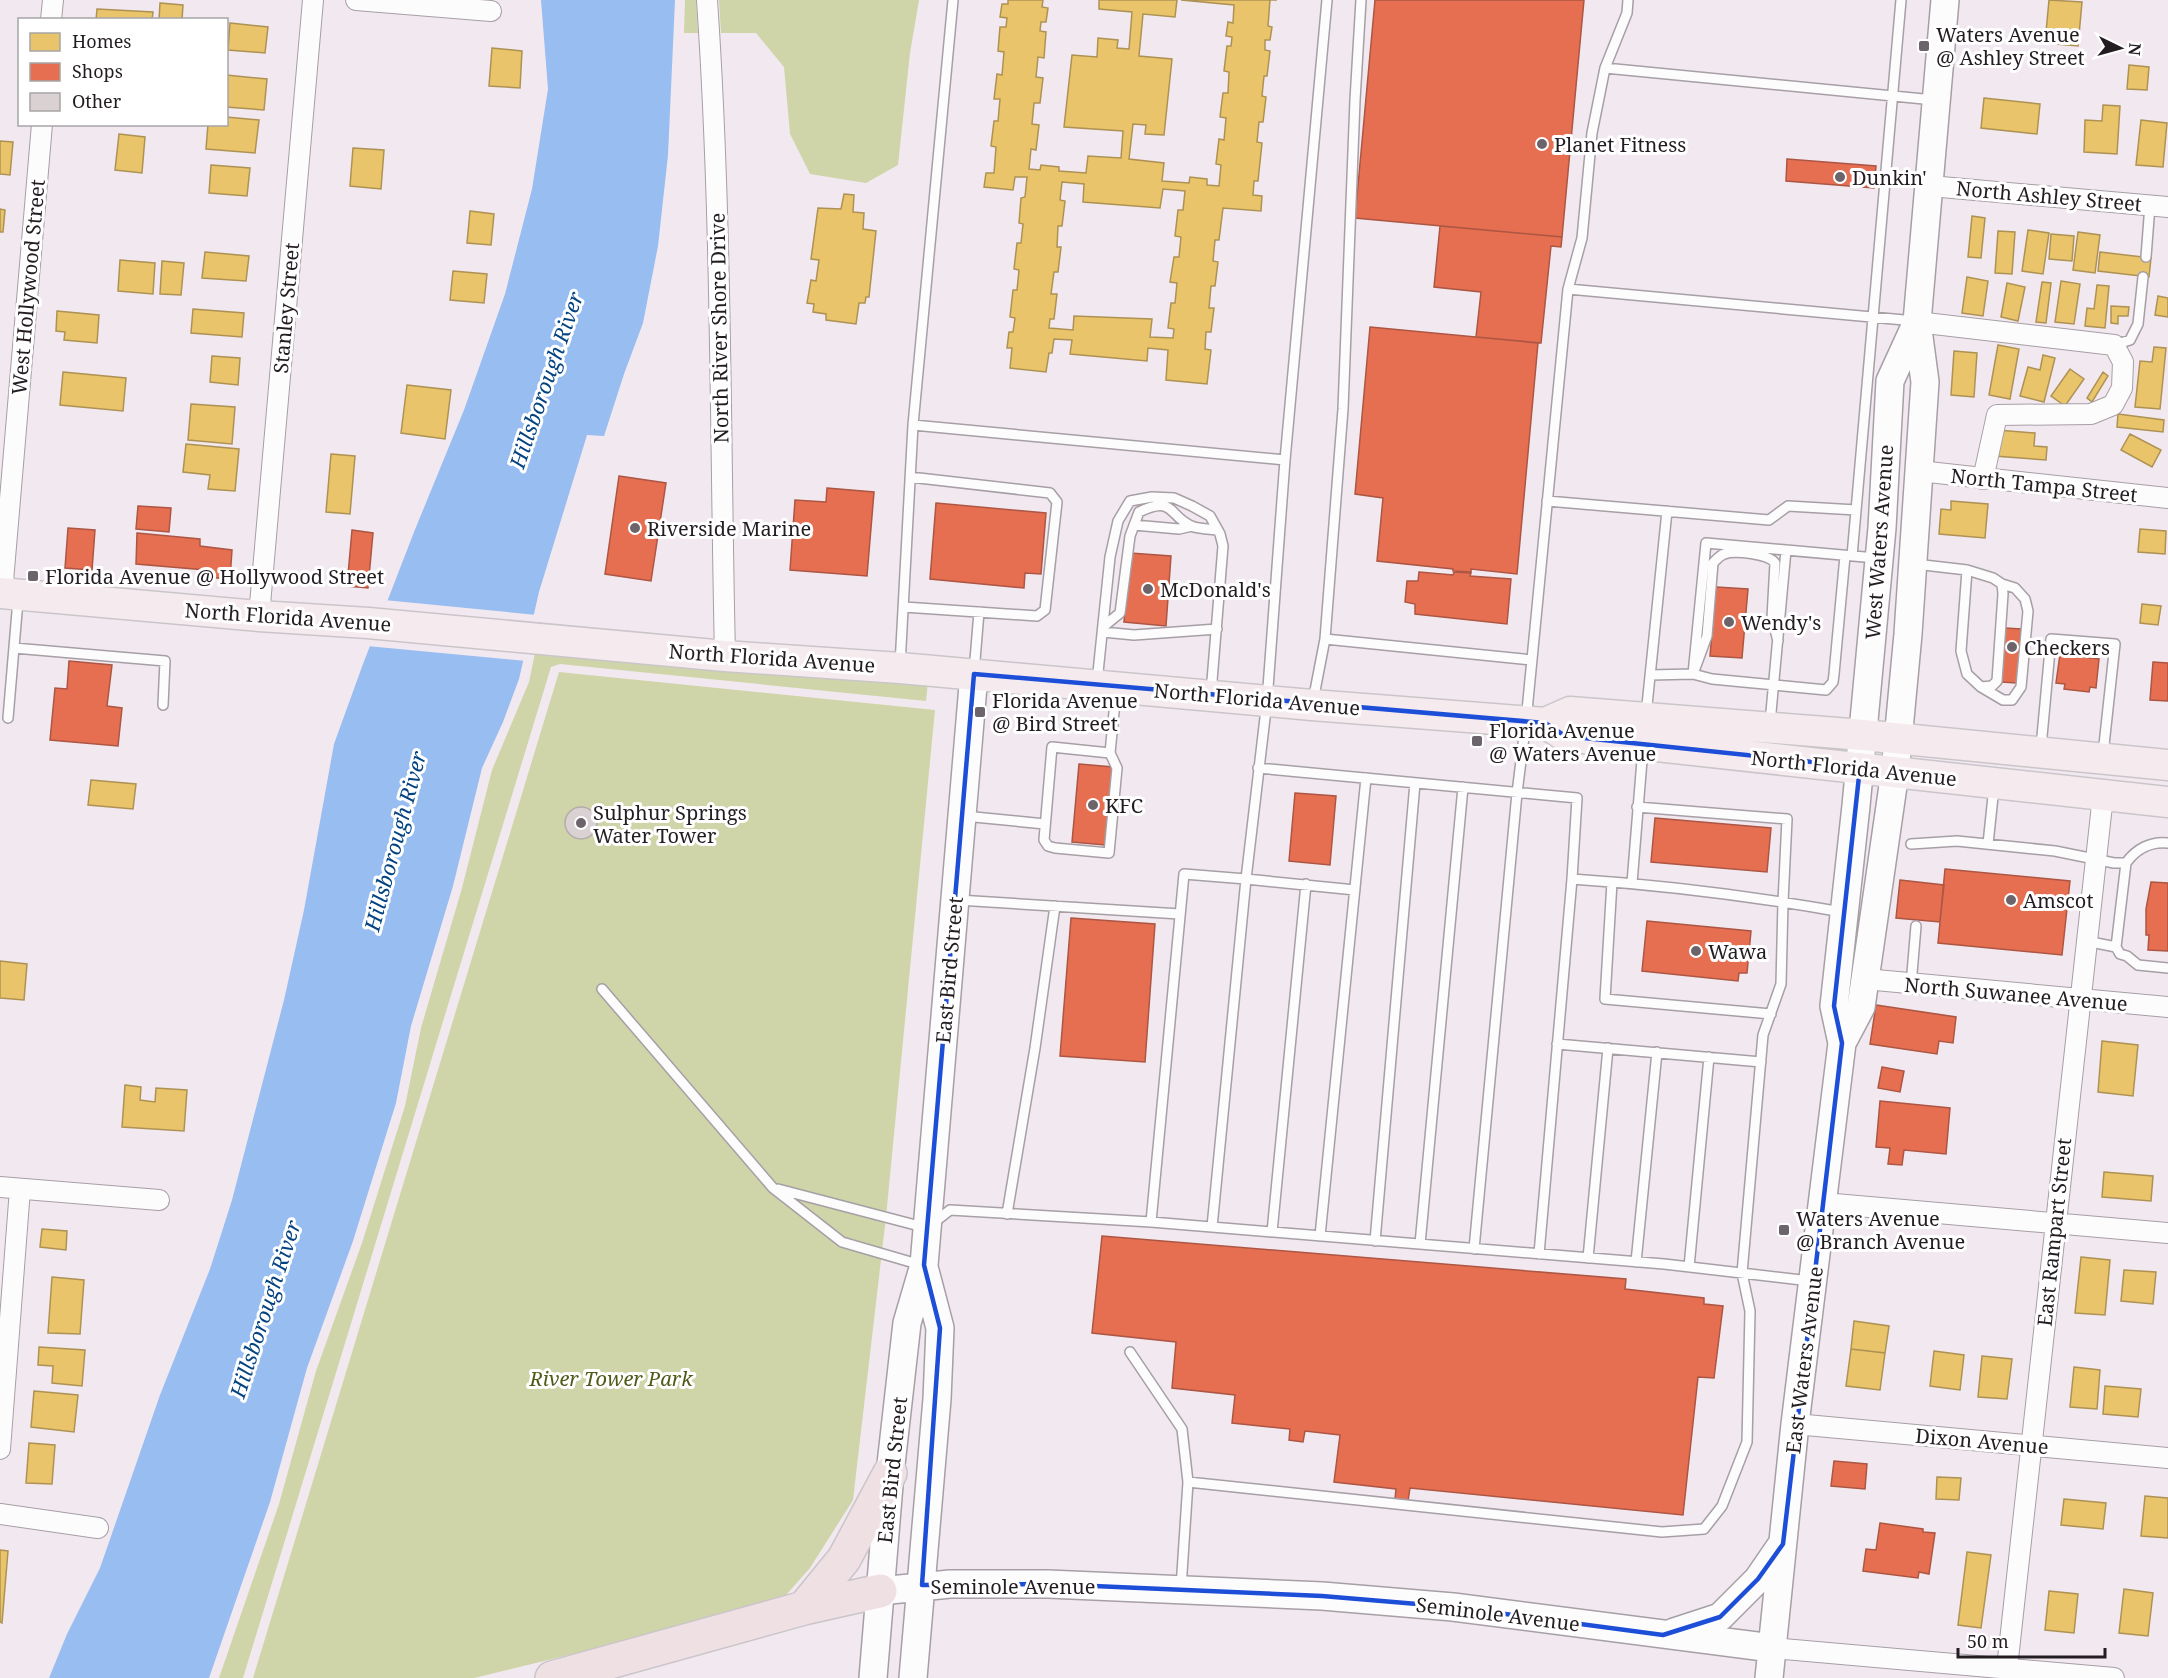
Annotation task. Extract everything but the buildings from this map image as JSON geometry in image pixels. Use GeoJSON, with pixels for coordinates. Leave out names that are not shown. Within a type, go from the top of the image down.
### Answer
{"type":"FeatureCollection","features":[{"type":"Feature","properties":{"kind":"highway"},"geometry":{"type":"LineString","coordinates":[[804,1608],[844,1559],[890,1473]]}},
{"type":"Feature","properties":{"kind":"highway"},"geometry":{"type":"LineString","coordinates":[[552,1678],[804,1608],[880,1592]]}},
{"type":"Feature","properties":{"kind":"main road","name":"West Waters Avenue"},"geometry":{"type":"LineString","coordinates":[[1898,739],[1925,382],[1917,322],[1945,0]]}},
{"type":"Feature","properties":{"kind":"main road","name":"West Waters Avenue"},"geometry":{"type":"LineString","coordinates":[[1860,767],[1863,735],[1859,557],[1890,381],[1917,322]]}},
{"type":"Feature","properties":{"kind":"main road","name":"North Florida Avenue"},"geometry":{"type":"LineString","coordinates":[[7,593],[725,656],[974,674],[1312,705],[1535,722],[1570,712],[1644,732],[1860,767],[2168,802]]}},
{"type":"Feature","properties":{"kind":"main road","name":"East Bird Street"},"geometry":{"type":"LineString","coordinates":[[873,1678],[890,1473],[907,1323],[924,1265],[974,674]]}},
{"type":"Feature","properties":{"kind":"main road","name":"North Florida Avenue"},"geometry":{"type":"LineString","coordinates":[[1644,732],[1770,728],[2168,765]]}},
{"type":"Feature","properties":{"kind":"main road","name":"East Waters Avenue"},"geometry":{"type":"LineString","coordinates":[[1842,1043],[1860,1007],[1898,739]]}},
{"type":"Feature","properties":{"kind":"main road","name":"East Waters Avenue"},"geometry":{"type":"LineString","coordinates":[[1769,1678],[1795,1424],[1842,1043],[1834,1006],[1860,767]]}},
{"type":"Feature","properties":{"kind":"main road","name":"East Bird Street"},"geometry":{"type":"LineString","coordinates":[[913,1678],[936,1410],[940,1328],[924,1265]]}},
{"type":"Feature","properties":{"kind":"main road"},"geometry":{"type":"LineString","coordinates":[[1663,1635],[1720,1617],[1758,1579],[1783,1544]]}},
{"type":"Feature","properties":{"kind":"main road","name":"Seminole Avenue"},"geometry":{"type":"LineString","coordinates":[[880,1592],[922,1586],[1048,1584],[1322,1596],[1453,1607],[1772,1648]]}},
{"type":"Feature","properties":{"kind":"street"},"geometry":{"type":"LineString","coordinates":[[51,18],[53,0]]}},
{"type":"Feature","properties":{"kind":"street","name":"Stanley Street"},"geometry":{"type":"LineString","coordinates":[[259,616],[314,0]]}},
{"type":"Feature","properties":{"kind":"street"},"geometry":{"type":"LineString","coordinates":[[356,0],[491,11]]}},
{"type":"Feature","properties":{"kind":"street","name":"North River Shore Drive"},"geometry":{"type":"LineString","coordinates":[[707,0],[714,125],[725,656]]}},
{"type":"Feature","properties":{"kind":"street","name":"West Hollywood Street"},"geometry":{"type":"LineString","coordinates":[[7,593],[42,126]]}},
{"type":"Feature","properties":{"kind":"street","name":"North Ashley Street"},"geometry":{"type":"LineString","coordinates":[[1930,186],[2159,206]]}},
{"type":"Feature","properties":{"kind":"street"},"geometry":{"type":"LineString","coordinates":[[1917,322],[2114,345],[2122,362],[2122,388],[2113,405],[2091,414],[1997,415],[1983,479]]}},
{"type":"Feature","properties":{"kind":"street","name":"North Tampa Street"},"geometry":{"type":"LineString","coordinates":[[1919,471],[2168,498]]}},
{"type":"Feature","properties":{"kind":"street","name":"East Rampart Street"},"geometry":{"type":"LineString","coordinates":[[2007,1668],[2103,796]]}},
{"type":"Feature","properties":{"kind":"street","name":"North Suwanee Avenue"},"geometry":{"type":"LineString","coordinates":[[1865,979],[2168,1007]]}},
{"type":"Feature","properties":{"kind":"street"},"geometry":{"type":"LineString","coordinates":[[0,1449],[10,1188],[159,1200]]}},
{"type":"Feature","properties":{"kind":"street"},"geometry":{"type":"LineString","coordinates":[[1823,1203],[2168,1233]]}},
{"type":"Feature","properties":{"kind":"street","name":"Dixon Avenue"},"geometry":{"type":"LineString","coordinates":[[1795,1424],[2168,1458]]}},
{"type":"Feature","properties":{"kind":"street"},"geometry":{"type":"LineString","coordinates":[[0,1514],[98,1528]]}},
{"type":"Feature","properties":{"kind":"street","name":"Seminole Avenue"},"geometry":{"type":"LineString","coordinates":[[1772,1648],[2114,1678]]}},
{"type":"Feature","properties":{"kind":"lane"},"geometry":{"type":"LineString","coordinates":[[900,668],[913,425],[954,0]]}},
{"type":"Feature","properties":{"kind":"lane"},"geometry":{"type":"LineString","coordinates":[[1212,1227],[1246,879],[1267,701],[1285,460],[1327,0]]}},
{"type":"Feature","properties":{"kind":"lane"},"geometry":{"type":"LineString","coordinates":[[1312,705],[1325,639],[1343,409],[1361,0]]}},
{"type":"Feature","properties":{"kind":"lane"},"geometry":{"type":"LineString","coordinates":[[1474,1249],[1517,793],[1535,722],[1532,660],[1568,289],[1582,238],[1592,133],[1605,68],[1627,13],[1628,0]]}},
{"type":"Feature","properties":{"kind":"lane"},"geometry":{"type":"LineString","coordinates":[[1650,675],[1693,674],[1712,679],[1826,690],[1833,682],[1859,557],[1856,510],[1872,479],[1873,318],[1901,0]]}},
{"type":"Feature","properties":{"kind":"lane"},"geometry":{"type":"LineString","coordinates":[[1605,68],[1936,100]]}},
{"type":"Feature","properties":{"kind":"lane"},"geometry":{"type":"LineString","coordinates":[[2146,257],[2159,206]]}},
{"type":"Feature","properties":{"kind":"lane"},"geometry":{"type":"LineString","coordinates":[[2114,345],[2130,340],[2138,324],[2144,277]]}},
{"type":"Feature","properties":{"kind":"lane"},"geometry":{"type":"LineString","coordinates":[[1568,289],[1917,322]]}},
{"type":"Feature","properties":{"kind":"lane"},"geometry":{"type":"LineString","coordinates":[[913,425],[1285,460]]}},
{"type":"Feature","properties":{"kind":"lane"},"geometry":{"type":"LineString","coordinates":[[904,607],[1037,616],[1045,610],[1057,502],[1050,493],[910,477]]}},
{"type":"Feature","properties":{"kind":"lane"},"geometry":{"type":"LineString","coordinates":[[1110,753],[1052,747],[1044,840],[1048,846],[1109,854],[1117,768],[1110,753],[1103,629],[1110,557],[1118,521],[1130,501],[1152,497],[1174,498],[1210,516],[1218,531],[1223,546],[1224,560],[1210,695]]}},
{"type":"Feature","properties":{"kind":"lane"},"geometry":{"type":"LineString","coordinates":[[1547,501],[1769,520],[1788,506],[1856,510]]}},
{"type":"Feature","properties":{"kind":"lane"},"geometry":{"type":"LineString","coordinates":[[1103,629],[1120,613],[1130,536],[1139,512],[1154,505],[1168,507],[1192,526]]}},
{"type":"Feature","properties":{"kind":"lane"},"geometry":{"type":"LineString","coordinates":[[1632,883],[1644,732],[1667,511]]}},
{"type":"Feature","properties":{"kind":"lane"},"geometry":{"type":"LineString","coordinates":[[1134,525],[1179,529],[1192,526],[1218,531]]}},
{"type":"Feature","properties":{"kind":"lane"},"geometry":{"type":"LineString","coordinates":[[1693,674],[1706,543],[1859,557]]}},
{"type":"Feature","properties":{"kind":"lane"},"geometry":{"type":"LineString","coordinates":[[1770,728],[1786,550]]}},
{"type":"Feature","properties":{"kind":"lane"},"geometry":{"type":"LineString","coordinates":[[1693,674],[1707,636],[1713,563],[1727,552],[1767,555],[1775,563],[1772,618],[1778,641]]}},
{"type":"Feature","properties":{"kind":"lane"},"geometry":{"type":"LineString","coordinates":[[1913,563],[1967,570],[1993,578],[2015,588],[2025,599],[2028,611],[2021,687],[2012,700],[2003,700],[1981,687],[1967,674],[1961,651],[1967,570]]}},
{"type":"Feature","properties":{"kind":"lane"},"geometry":{"type":"LineString","coordinates":[[1981,687],[1992,686],[1996,681],[2002,584]]}},
{"type":"Feature","properties":{"kind":"lane"},"geometry":{"type":"LineString","coordinates":[[7,593],[14,648],[8,718]]}},
{"type":"Feature","properties":{"kind":"lane"},"geometry":{"type":"LineString","coordinates":[[974,674],[979,612]]}},
{"type":"Feature","properties":{"kind":"lane"},"geometry":{"type":"LineString","coordinates":[[1103,629],[1134,635],[1217,629]]}},
{"type":"Feature","properties":{"kind":"lane"},"geometry":{"type":"LineString","coordinates":[[1325,639],[1532,660]]}},
{"type":"Feature","properties":{"kind":"lane"},"geometry":{"type":"LineString","coordinates":[[2040,753],[2051,639],[2115,644],[2103,759]]}},
{"type":"Feature","properties":{"kind":"lane"},"geometry":{"type":"LineString","coordinates":[[14,648],[165,661],[163,705]]}},
{"type":"Feature","properties":{"kind":"lane"},"geometry":{"type":"LineString","coordinates":[[1258,768],[1577,798],[1539,1254]]}},
{"type":"Feature","properties":{"kind":"lane"},"geometry":{"type":"LineString","coordinates":[[1320,1236],[1366,778]]}},
{"type":"Feature","properties":{"kind":"lane"},"geometry":{"type":"LineString","coordinates":[[1375,1240],[1415,783]]}},
{"type":"Feature","properties":{"kind":"lane"},"geometry":{"type":"LineString","coordinates":[[1988,844],[1994,783]]}},
{"type":"Feature","properties":{"kind":"lane"},"geometry":{"type":"LineString","coordinates":[[1420,1244],[1463,787]]}},
{"type":"Feature","properties":{"kind":"lane"},"geometry":{"type":"LineString","coordinates":[[1188,1482],[1662,1532],[1704,1529],[1722,1506],[1747,1442],[1750,1311],[1743,1273],[1763,1035],[1781,984],[1782,902],[1787,819],[1637,807]]}},
{"type":"Feature","properties":{"kind":"lane"},"geometry":{"type":"LineString","coordinates":[[962,815],[1045,824]]}},
{"type":"Feature","properties":{"kind":"lane"},"geometry":{"type":"LineString","coordinates":[[1911,844],[1957,841],[2055,851],[2114,864],[2126,862]]}},
{"type":"Feature","properties":{"kind":"lane"},"geometry":{"type":"LineString","coordinates":[[2168,843],[2146,846],[2133,853],[2126,862],[2116,947],[2120,954],[2127,956],[2138,965],[2168,968]]}},
{"type":"Feature","properties":{"kind":"lane"},"geometry":{"type":"LineString","coordinates":[[1151,1222],[1184,874],[1355,890]]}},
{"type":"Feature","properties":{"kind":"lane"},"geometry":{"type":"LineString","coordinates":[[1572,879],[1632,883],[1782,902],[1844,913]]}},
{"type":"Feature","properties":{"kind":"lane"},"geometry":{"type":"LineString","coordinates":[[1612,882],[1605,999],[1771,1014]]}},
{"type":"Feature","properties":{"kind":"lane"},"geometry":{"type":"LineString","coordinates":[[1272,1232],[1306,884]]}},
{"type":"Feature","properties":{"kind":"lane"},"geometry":{"type":"LineString","coordinates":[[955,899],[1180,914]]}},
{"type":"Feature","properties":{"kind":"lane"},"geometry":{"type":"LineString","coordinates":[[1007,1214],[1035,1048],[1054,906]]}},
{"type":"Feature","properties":{"kind":"lane"},"geometry":{"type":"LineString","coordinates":[[1911,985],[1916,926]]}},
{"type":"Feature","properties":{"kind":"lane"},"geometry":{"type":"LineString","coordinates":[[2086,941],[2116,947]]}},
{"type":"Feature","properties":{"kind":"lane"},"geometry":{"type":"LineString","coordinates":[[602,989],[773,1188],[842,1242],[924,1265]]}},
{"type":"Feature","properties":{"kind":"lane"},"geometry":{"type":"LineString","coordinates":[[1557,1044],[1761,1062]]}},
{"type":"Feature","properties":{"kind":"lane"},"geometry":{"type":"LineString","coordinates":[[1588,1258],[1608,1048]]}},
{"type":"Feature","properties":{"kind":"lane"},"geometry":{"type":"LineString","coordinates":[[1636,1262],[1657,1053]]}},
{"type":"Feature","properties":{"kind":"lane"},"geometry":{"type":"LineString","coordinates":[[1689,1267],[1709,1057]]}},
{"type":"Feature","properties":{"kind":"lane"},"geometry":{"type":"LineString","coordinates":[[773,1188],[927,1228],[950,1210],[1151,1222],[1636,1262],[1813,1281]]}},
{"type":"Feature","properties":{"kind":"lane"},"geometry":{"type":"LineString","coordinates":[[1130,1352],[1182,1429],[1188,1482],[1181,1589]]}},
{"type":"Feature","properties":{"kind":"highlighted area"},"geometry":{"type":"Polygon","coordinates":[[[974,674],[1545,723],[1565,736],[1860,767],[1834,1006],[1842,1043],[1783,1544],[1758,1579],[1720,1617],[1663,1635],[1453,1607],[1322,1596],[1048,1584],[922,1585],[940,1328],[924,1265],[974,674]]]}},
{"type":"Feature","properties":{"kind":"green space"},"geometry":{"type":"Polygon","coordinates":[[[685,0],[696,0],[698,33],[684,33],[685,0]]]}},
{"type":"Feature","properties":{"kind":"green space"},"geometry":{"type":"Polygon","coordinates":[[[719,0],[919,0],[910,53],[898,165],[866,183],[810,174],[790,134],[784,67],[756,33],[721,33],[719,0]]]}},
{"type":"Feature","properties":{"kind":"green space"},"geometry":{"type":"Polygon","coordinates":[[[536,648],[928,682],[926,701],[560,664],[551,667],[243,1678],[219,1678],[279,1504],[316,1371],[362,1243],[405,1106],[421,1028],[462,888],[492,770],[529,682],[536,648]]]}},
{"type":"Feature","properties":{"kind":"green space","name":"River Tower Park"},"geometry":{"type":"Polygon","coordinates":[[[559,672],[935,710],[886,1217],[853,1500],[810,1568],[778,1604],[474,1678],[253,1678],[559,672]]]}},
{"type":"Feature","properties":{"kind":"water","name":"Hillsborough River"},"geometry":{"type":"Polygon","coordinates":[[[541,0],[675,0],[668,155],[658,246],[643,323],[604,436],[587,435],[539,592],[519,679],[482,768],[453,886],[411,1026],[396,1103],[353,1241],[307,1368],[270,1502],[209,1678],[49,1678],[67,1634],[100,1568],[160,1395],[210,1269],[232,1200],[284,1000],[304,910],[334,744],[414,532],[464,410],[505,294],[532,189],[548,89],[541,0]]]}},
{"type":"Feature","properties":{"kind":"pier"},"geometry":{"type":"Polygon","coordinates":[[[384,600],[537,615],[526,661],[367,646],[384,600]]]}},
{"type":"Feature","properties":{"kind":"place","name":"Waters Avenue @ Ashley Street"},"geometry":{"type":"Point","coordinates":[1924,46]}},
{"type":"Feature","properties":{"kind":"place","name":"Planet Fitness"},"geometry":{"type":"Point","coordinates":[1542,144]}},
{"type":"Feature","properties":{"kind":"place","name":"Dunkin'"},"geometry":{"type":"Point","coordinates":[1840,177]}},
{"type":"Feature","properties":{"kind":"place","name":"Riverside Marine"},"geometry":{"type":"Point","coordinates":[635,528]}},
{"type":"Feature","properties":{"kind":"place","name":"Florida Avenue @ Hollywood Street"},"geometry":{"type":"Point","coordinates":[33,576]}},
{"type":"Feature","properties":{"kind":"place","name":"McDonald's"},"geometry":{"type":"Point","coordinates":[1148,589]}},
{"type":"Feature","properties":{"kind":"place","name":"Wendy's"},"geometry":{"type":"Point","coordinates":[1729,622]}},
{"type":"Feature","properties":{"kind":"place","name":"Checkers"},"geometry":{"type":"Point","coordinates":[2012,647]}},
{"type":"Feature","properties":{"kind":"place","name":"Florida Avenue @ Bird Street"},"geometry":{"type":"Point","coordinates":[980,712]}},
{"type":"Feature","properties":{"kind":"place","name":"Florida Avenue @ Waters Avenue"},"geometry":{"type":"Point","coordinates":[1477,741]}},
{"type":"Feature","properties":{"kind":"place","name":"KFC"},"geometry":{"type":"Point","coordinates":[1093,805]}},
{"type":"Feature","properties":{"kind":"place","name":"Sulphur Springs Water Tower"},"geometry":{"type":"Point","coordinates":[581,823]}},
{"type":"Feature","properties":{"kind":"place","name":"Amscot"},"geometry":{"type":"Point","coordinates":[2011,900]}},
{"type":"Feature","properties":{"kind":"place","name":"Wawa"},"geometry":{"type":"Point","coordinates":[1696,951]}},
{"type":"Feature","properties":{"kind":"place","name":"Waters Avenue @ Branch Avenue"},"geometry":{"type":"Point","coordinates":[1784,1230]}}]}
